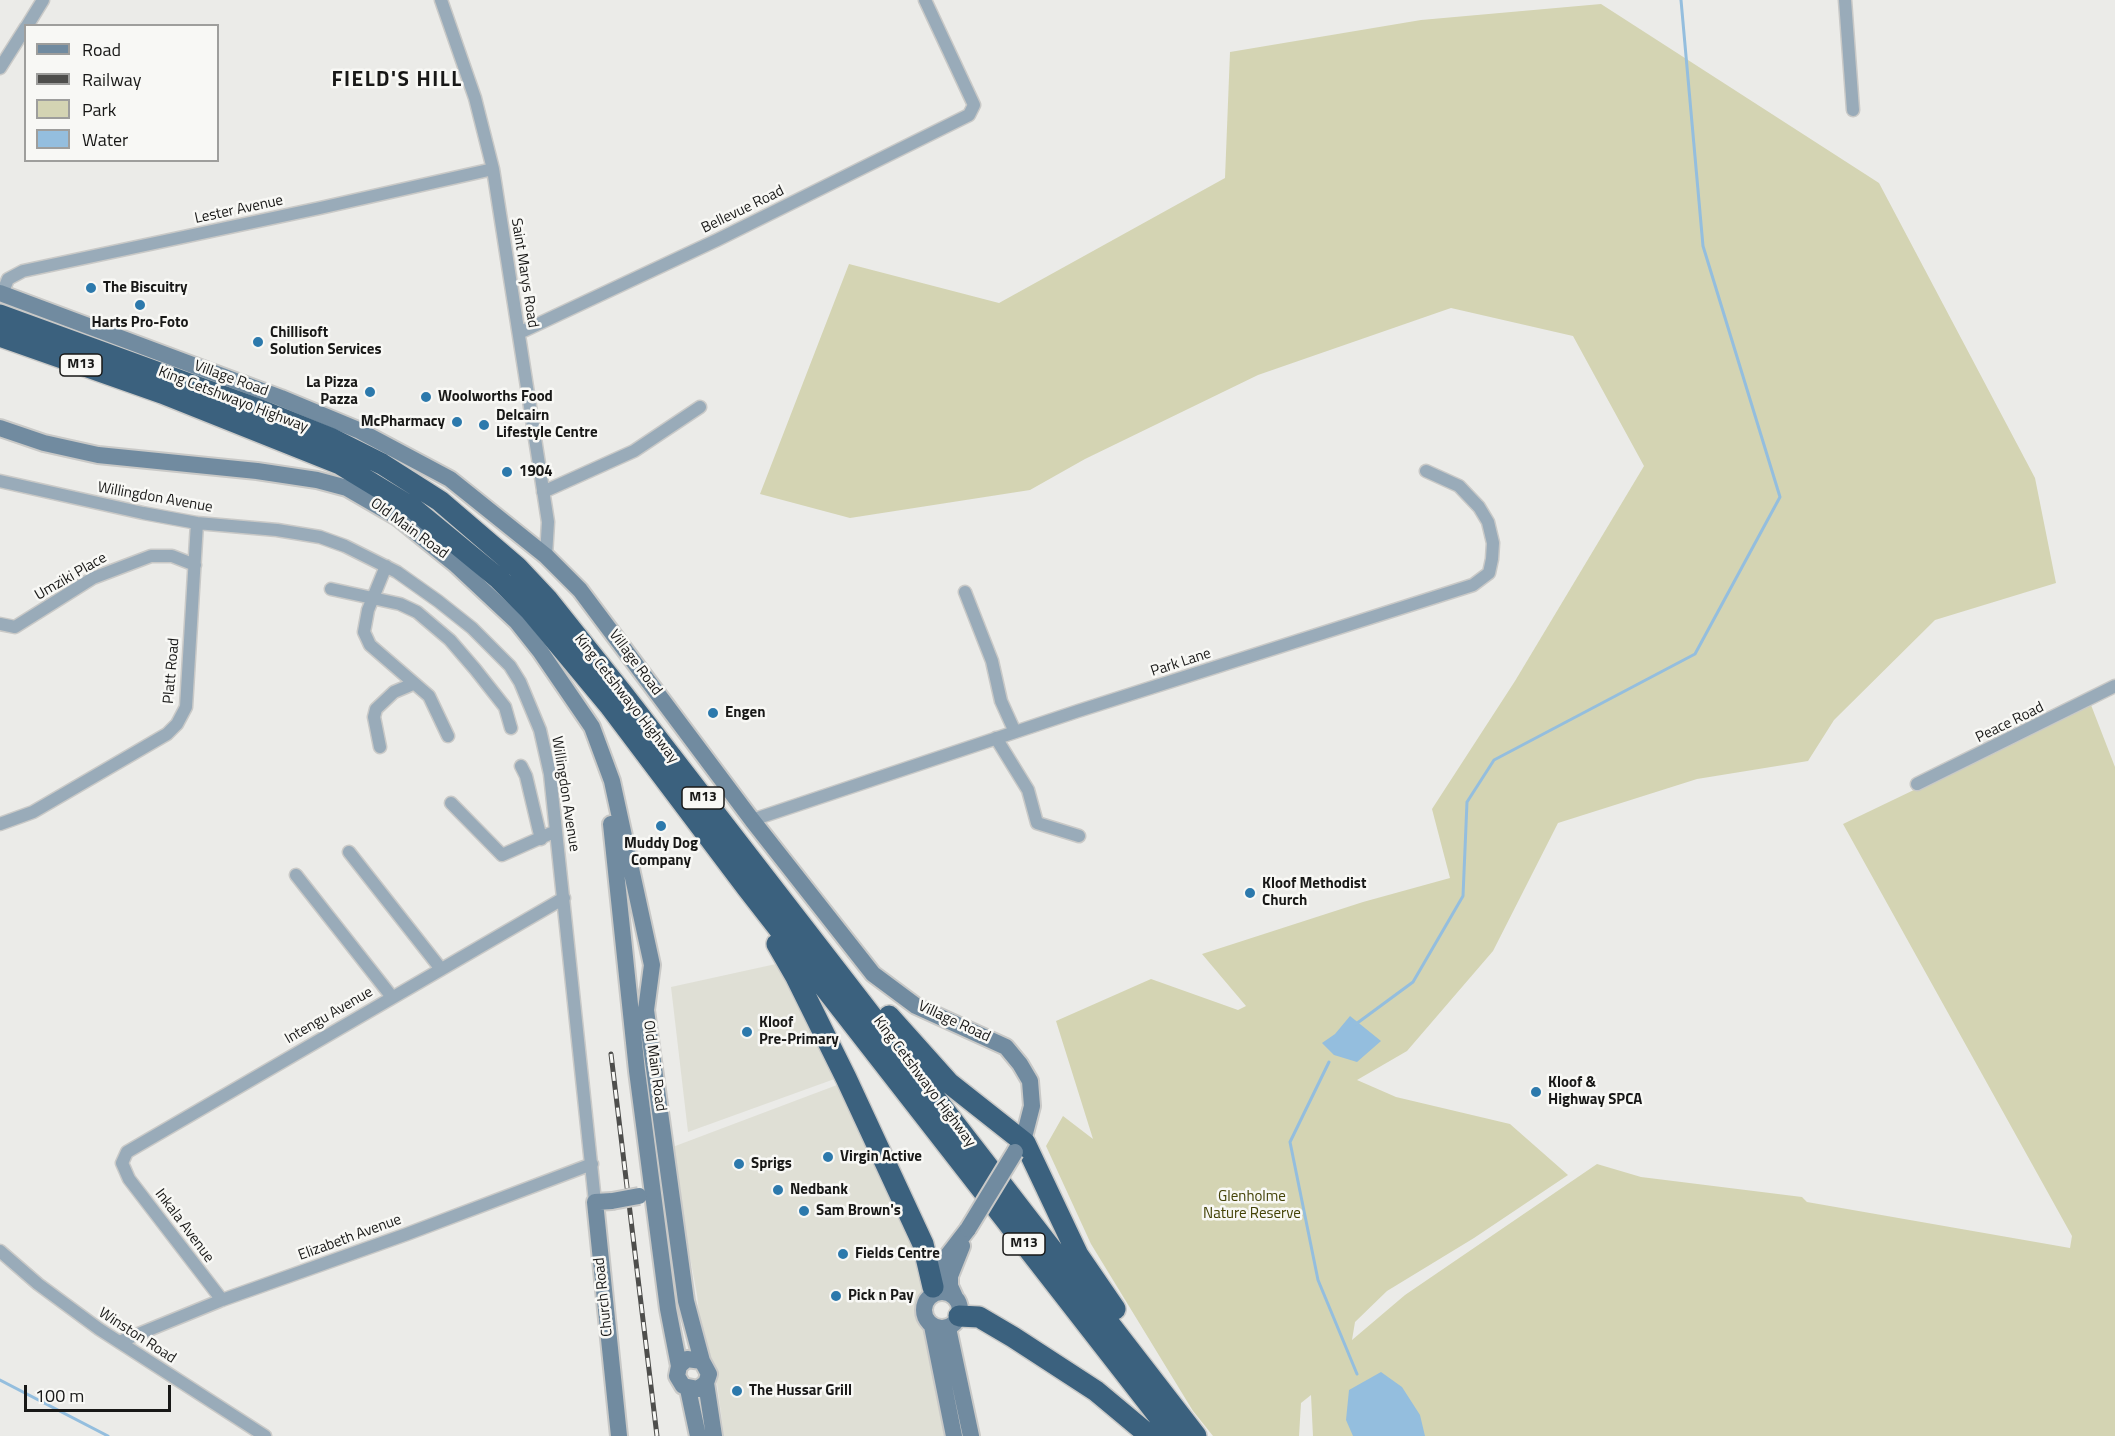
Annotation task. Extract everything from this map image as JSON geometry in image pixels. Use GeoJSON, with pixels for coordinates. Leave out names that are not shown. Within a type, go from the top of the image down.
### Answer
{"type":"FeatureCollection","features":[{"type":"Feature","properties":{"kind":"highway","name":"King Cetshwayo Highway"},"geometry":{"type":"LineString","coordinates":[[1,301],[293,422],[382,464],[440,501],[481,534],[548,600],[810,934],[1186,1433]]}},
{"type":"Feature","properties":{"kind":"highway","name":"King Cetshwayo Highway"},"geometry":{"type":"LineString","coordinates":[[0,336],[301,447],[340,464],[414,509],[458,543],[530,610],[609,705],[747,888],[1186,1433]]}},
{"type":"Feature","properties":{"kind":"highway"},"geometry":{"type":"LineString","coordinates":[[747,888],[796,977],[846,1078],[923,1244],[933,1290]]}},
{"type":"Feature","properties":{"kind":"highway"},"geometry":{"type":"LineString","coordinates":[[810,934],[849,970],[949,1083],[996,1121],[1009,1124],[1030,1149],[1051,1200],[1078,1255],[1156,1369],[1186,1433]]}},
{"type":"Feature","properties":{"kind":"highway"},"geometry":{"type":"LineString","coordinates":[[948,1317],[979,1317],[1013,1337],[1096,1391],[1150,1436]]}},
{"type":"Feature","properties":{"kind":"main road","name":"Village Road"},"geometry":{"type":"LineString","coordinates":[[1,301],[281,398],[358,430],[450,479],[546,556],[580,590],[862,961],[887,986],[916,1006],[983,1035],[1006,1047],[1013,1054],[1027,1075],[1032,1090],[1032,1106],[1022,1139],[968,1228],[938,1268],[933,1290],[926,1302],[924,1312],[948,1317]]}},
{"type":"Feature","properties":{"kind":"main road","name":"Old Main Road"},"geometry":{"type":"LineString","coordinates":[[0,428],[44,443],[98,455],[317,480],[347,488],[373,501],[455,564],[517,622],[586,717],[598,741],[607,772],[624,960],[637,1071],[668,1309],[680,1366]]}},
{"type":"Feature","properties":{"kind":"main road","name":"Old Main Road"},"geometry":{"type":"LineString","coordinates":[[607,772],[612,781],[644,916],[652,969],[646,1010],[652,1058],[686,1301],[702,1361]]}},
{"type":"Feature","properties":{"kind":"main road"},"geometry":{"type":"LineString","coordinates":[[622,932],[631,920],[644,916]]}},
{"type":"Feature","properties":{"kind":"main road"},"geometry":{"type":"LineString","coordinates":[[624,960],[636,947],[649,953]]}},
{"type":"Feature","properties":{"kind":"main road"},"geometry":{"type":"LineString","coordinates":[[601,1207],[639,1197],[652,1178]]}},
{"type":"Feature","properties":{"kind":"main road"},"geometry":{"type":"LineString","coordinates":[[639,1197],[651,1204],[657,1212]]}},
{"type":"Feature","properties":{"kind":"main road","name":"Church Road"},"geometry":{"type":"LineString","coordinates":[[601,1207],[619,1436]]}},
{"type":"Feature","properties":{"kind":"main road","name":"Village Road"},"geometry":{"type":"LineString","coordinates":[[954,1436],[948,1317],[950,1276],[968,1228]]}},
{"type":"Feature","properties":{"kind":"main road"},"geometry":{"type":"LineString","coordinates":[[933,1290],[943,1292],[948,1317]]}},
{"type":"Feature","properties":{"kind":"main road","name":"Village Road"},"geometry":{"type":"LineString","coordinates":[[948,1317],[970,1436]]}},
{"type":"Feature","properties":{"kind":"main road"},"geometry":{"type":"LineString","coordinates":[[706,1383],[698,1389],[688,1389],[679,1382],[680,1366],[687,1359],[702,1361],[708,1369],[706,1383],[714,1436]]}},
{"type":"Feature","properties":{"kind":"main road"},"geometry":{"type":"LineString","coordinates":[[688,1389],[698,1436]]}},
{"type":"Feature","properties":{"kind":"street"},"geometry":{"type":"LineString","coordinates":[[27,24],[42,0]]}},
{"type":"Feature","properties":{"kind":"street","name":"Saint Marys Road"},"geometry":{"type":"LineString","coordinates":[[441,0],[475,98],[493,169],[548,522],[546,556]]}},
{"type":"Feature","properties":{"kind":"street","name":"Bellevue Road"},"geometry":{"type":"LineString","coordinates":[[519,333],[969,115],[974,105],[924,0]]}},
{"type":"Feature","properties":{"kind":"street"},"geometry":{"type":"LineString","coordinates":[[1845,0],[1853,110]]}},
{"type":"Feature","properties":{"kind":"street"},"geometry":{"type":"LineString","coordinates":[[0,68],[24,29]]}},
{"type":"Feature","properties":{"kind":"street","name":"Lester Avenue"},"geometry":{"type":"LineString","coordinates":[[1,301],[8,279],[23,271],[493,169]]}},
{"type":"Feature","properties":{"kind":"street"},"geometry":{"type":"LineString","coordinates":[[543,492],[634,451],[700,407]]}},
{"type":"Feature","properties":{"kind":"street","name":"Park Lane"},"geometry":{"type":"LineString","coordinates":[[753,820],[996,738],[1482,580],[1489,573],[1492,559],[1488,522],[1479,507],[1459,486],[1426,471]]}},
{"type":"Feature","properties":{"kind":"street","name":"Willingdon Avenue"},"geometry":{"type":"LineString","coordinates":[[0,481],[143,513],[320,537],[367,555],[386,566],[438,601],[472,628],[503,658],[520,682],[540,730],[546,755],[564,898],[592,1164],[601,1207]]}},
{"type":"Feature","properties":{"kind":"street","name":"Platt Road"},"geometry":{"type":"LineString","coordinates":[[0,824],[33,812],[167,734],[177,724],[186,707],[197,522]]}},
{"type":"Feature","properties":{"kind":"street","name":"Umziki Place"},"geometry":{"type":"LineString","coordinates":[[0,624],[15,627],[93,578],[151,556],[172,556],[195,565]]}},
{"type":"Feature","properties":{"kind":"street"},"geometry":{"type":"LineString","coordinates":[[386,566],[368,610],[364,632],[370,645],[429,696],[448,736]]}},
{"type":"Feature","properties":{"kind":"street"},"geometry":{"type":"LineString","coordinates":[[331,589],[373,598],[417,612],[450,640],[505,707],[511,728]]}},
{"type":"Feature","properties":{"kind":"street"},"geometry":{"type":"LineString","coordinates":[[965,592],[992,661],[1001,700],[1015,732]]}},
{"type":"Feature","properties":{"kind":"street"},"geometry":{"type":"LineString","coordinates":[[380,747],[374,717],[376,710],[394,692],[413,684]]}},
{"type":"Feature","properties":{"kind":"street","name":"Peace Road"},"geometry":{"type":"LineString","coordinates":[[1917,784],[2115,686]]}},
{"type":"Feature","properties":{"kind":"street"},"geometry":{"type":"LineString","coordinates":[[996,738],[1028,790],[1037,823],[1079,836]]}},
{"type":"Feature","properties":{"kind":"street"},"geometry":{"type":"LineString","coordinates":[[521,766],[526,776],[541,839]]}},
{"type":"Feature","properties":{"kind":"street"},"geometry":{"type":"LineString","coordinates":[[452,803],[502,855],[556,831]]}},
{"type":"Feature","properties":{"kind":"street"},"geometry":{"type":"LineString","coordinates":[[349,852],[441,969]]}},
{"type":"Feature","properties":{"kind":"street"},"geometry":{"type":"LineString","coordinates":[[296,875],[392,997]]}},
{"type":"Feature","properties":{"kind":"street","name":"Intengu Avenue"},"geometry":{"type":"LineString","coordinates":[[124,1170],[124,1156],[132,1146],[564,898]]}},
{"type":"Feature","properties":{"kind":"street","name":"Elizabeth Avenue"},"geometry":{"type":"LineString","coordinates":[[119,1342],[222,1300],[407,1234],[592,1164]]}},
{"type":"Feature","properties":{"kind":"street","name":"Inkala Avenue"},"geometry":{"type":"LineString","coordinates":[[124,1170],[222,1300]]}},
{"type":"Feature","properties":{"kind":"street","name":"Winston Road"},"geometry":{"type":"LineString","coordinates":[[0,1251],[67,1306],[265,1436]]}},
{"type":"Feature","properties":{"kind":"shaded area","name":"Kloof Pre-Primary"},"geometry":{"type":"Polygon","coordinates":[[[785,962],[840,1077],[688,1132],[671,987],[785,962]]]}},
{"type":"Feature","properties":{"kind":"shaded area"},"geometry":{"type":"Polygon","coordinates":[[[845,1082],[922,1256],[929,1298],[923,1314],[930,1329],[951,1436],[724,1436],[715,1369],[702,1339],[697,1295],[670,1148],[845,1082]]]}},
{"type":"Feature","properties":{"kind":"green space","name":"Glenholme Nature Reserve"},"geometry":{"type":"Polygon","coordinates":[[[1601,4],[1879,183],[2035,478],[2056,583],[1935,620],[1834,720],[1808,761],[1697,779],[1558,823],[1493,951],[1407,1051],[1357,1080],[1396,1097],[1510,1124],[1568,1175],[1474,1238],[1387,1291],[1355,1322],[1352,1340],[1405,1295],[1597,1164],[1641,1177],[1802,1197],[1807,1202],[2070,1248],[2072,1236],[1843,824],[2091,705],[2115,767],[2115,1436],[1313,1436],[1311,1395],[1301,1403],[1299,1436],[1213,1436],[1193,1411],[1091,1244],[1046,1146],[1063,1116],[1093,1139],[1056,1021],[1151,979],[1238,1010],[1246,1006],[1202,954],[1363,902],[1450,878],[1432,809],[1515,681],[1644,466],[1573,336],[1451,308],[1258,375],[1085,459],[1030,490],[850,518],[760,494],[849,264],[999,303],[1225,178],[1230,52],[1421,20],[1601,4]]]}},
{"type":"Feature","properties":{"kind":"water"},"geometry":{"type":"Polygon","coordinates":[[[1350,1016],[1381,1041],[1357,1062],[1334,1055],[1322,1043],[1335,1034],[1350,1016]]]}},
{"type":"Feature","properties":{"kind":"water"},"geometry":{"type":"Polygon","coordinates":[[[1381,1372],[1402,1387],[1420,1415],[1425,1436],[1353,1436],[1346,1420],[1349,1390],[1381,1372]]]}},
{"type":"Feature","properties":{"kind":"waterway"},"geometry":{"type":"LineString","coordinates":[[1356,1024],[1413,982],[1463,896],[1467,802],[1494,760],[1695,654],[1780,497],[1703,246],[1681,0]]}},
{"type":"Feature","properties":{"kind":"waterway"},"geometry":{"type":"LineString","coordinates":[[1329,1062],[1290,1142],[1318,1280],[1357,1374]]}},
{"type":"Feature","properties":{"kind":"waterway"},"geometry":{"type":"LineString","coordinates":[[0,1380],[108,1436]]}},
{"type":"Feature","properties":{"kind":"railway"},"geometry":{"type":"LineString","coordinates":[[611,1054],[657,1436]]}},
{"type":"Feature","properties":{"kind":"place","name":"The Biscuitry"},"geometry":{"type":"Point","coordinates":[91,288]}},
{"type":"Feature","properties":{"kind":"place","name":"Harts Pro-Foto"},"geometry":{"type":"Point","coordinates":[140,305]}},
{"type":"Feature","properties":{"kind":"place","name":"Chillisoft Solution Services"},"geometry":{"type":"Point","coordinates":[258,342]}},
{"type":"Feature","properties":{"kind":"place","name":"La Pizza Pazza"},"geometry":{"type":"Point","coordinates":[370,392]}},
{"type":"Feature","properties":{"kind":"place","name":"Woolworths Food"},"geometry":{"type":"Point","coordinates":[426,397]}},
{"type":"Feature","properties":{"kind":"place","name":"McPharmacy"},"geometry":{"type":"Point","coordinates":[457,422]}},
{"type":"Feature","properties":{"kind":"place","name":"Delcairn Lifestyle Centre"},"geometry":{"type":"Point","coordinates":[484,425]}},
{"type":"Feature","properties":{"kind":"place","name":"1904"},"geometry":{"type":"Point","coordinates":[507,472]}},
{"type":"Feature","properties":{"kind":"place","name":"Engen"},"geometry":{"type":"Point","coordinates":[713,713]}},
{"type":"Feature","properties":{"kind":"place","name":"Muddy Dog Company"},"geometry":{"type":"Point","coordinates":[661,826]}},
{"type":"Feature","properties":{"kind":"place","name":"Kloof Methodist Church"},"geometry":{"type":"Point","coordinates":[1250,893]}},
{"type":"Feature","properties":{"kind":"place","name":"Kloof Pre-Primary"},"geometry":{"type":"Point","coordinates":[747,1032]}},
{"type":"Feature","properties":{"kind":"place","name":"Kloof & Highway SPCA"},"geometry":{"type":"Point","coordinates":[1536,1092]}},
{"type":"Feature","properties":{"kind":"place","name":"Virgin Active"},"geometry":{"type":"Point","coordinates":[828,1157]}},
{"type":"Feature","properties":{"kind":"place","name":"Sprigs"},"geometry":{"type":"Point","coordinates":[739,1164]}},
{"type":"Feature","properties":{"kind":"place","name":"Nedbank"},"geometry":{"type":"Point","coordinates":[778,1190]}},
{"type":"Feature","properties":{"kind":"place","name":"Sam Brown's"},"geometry":{"type":"Point","coordinates":[804,1211]}},
{"type":"Feature","properties":{"kind":"place","name":"Fields Centre"},"geometry":{"type":"Point","coordinates":[843,1254]}},
{"type":"Feature","properties":{"kind":"place","name":"Pick n Pay"},"geometry":{"type":"Point","coordinates":[836,1296]}},
{"type":"Feature","properties":{"kind":"place","name":"The Hussar Grill"},"geometry":{"type":"Point","coordinates":[737,1391]}},
{"type":"Feature","properties":{"kind":"district","name":"FIELD'S HILL"},"geometry":{"type":"Point","coordinates":[397,81]}}]}
